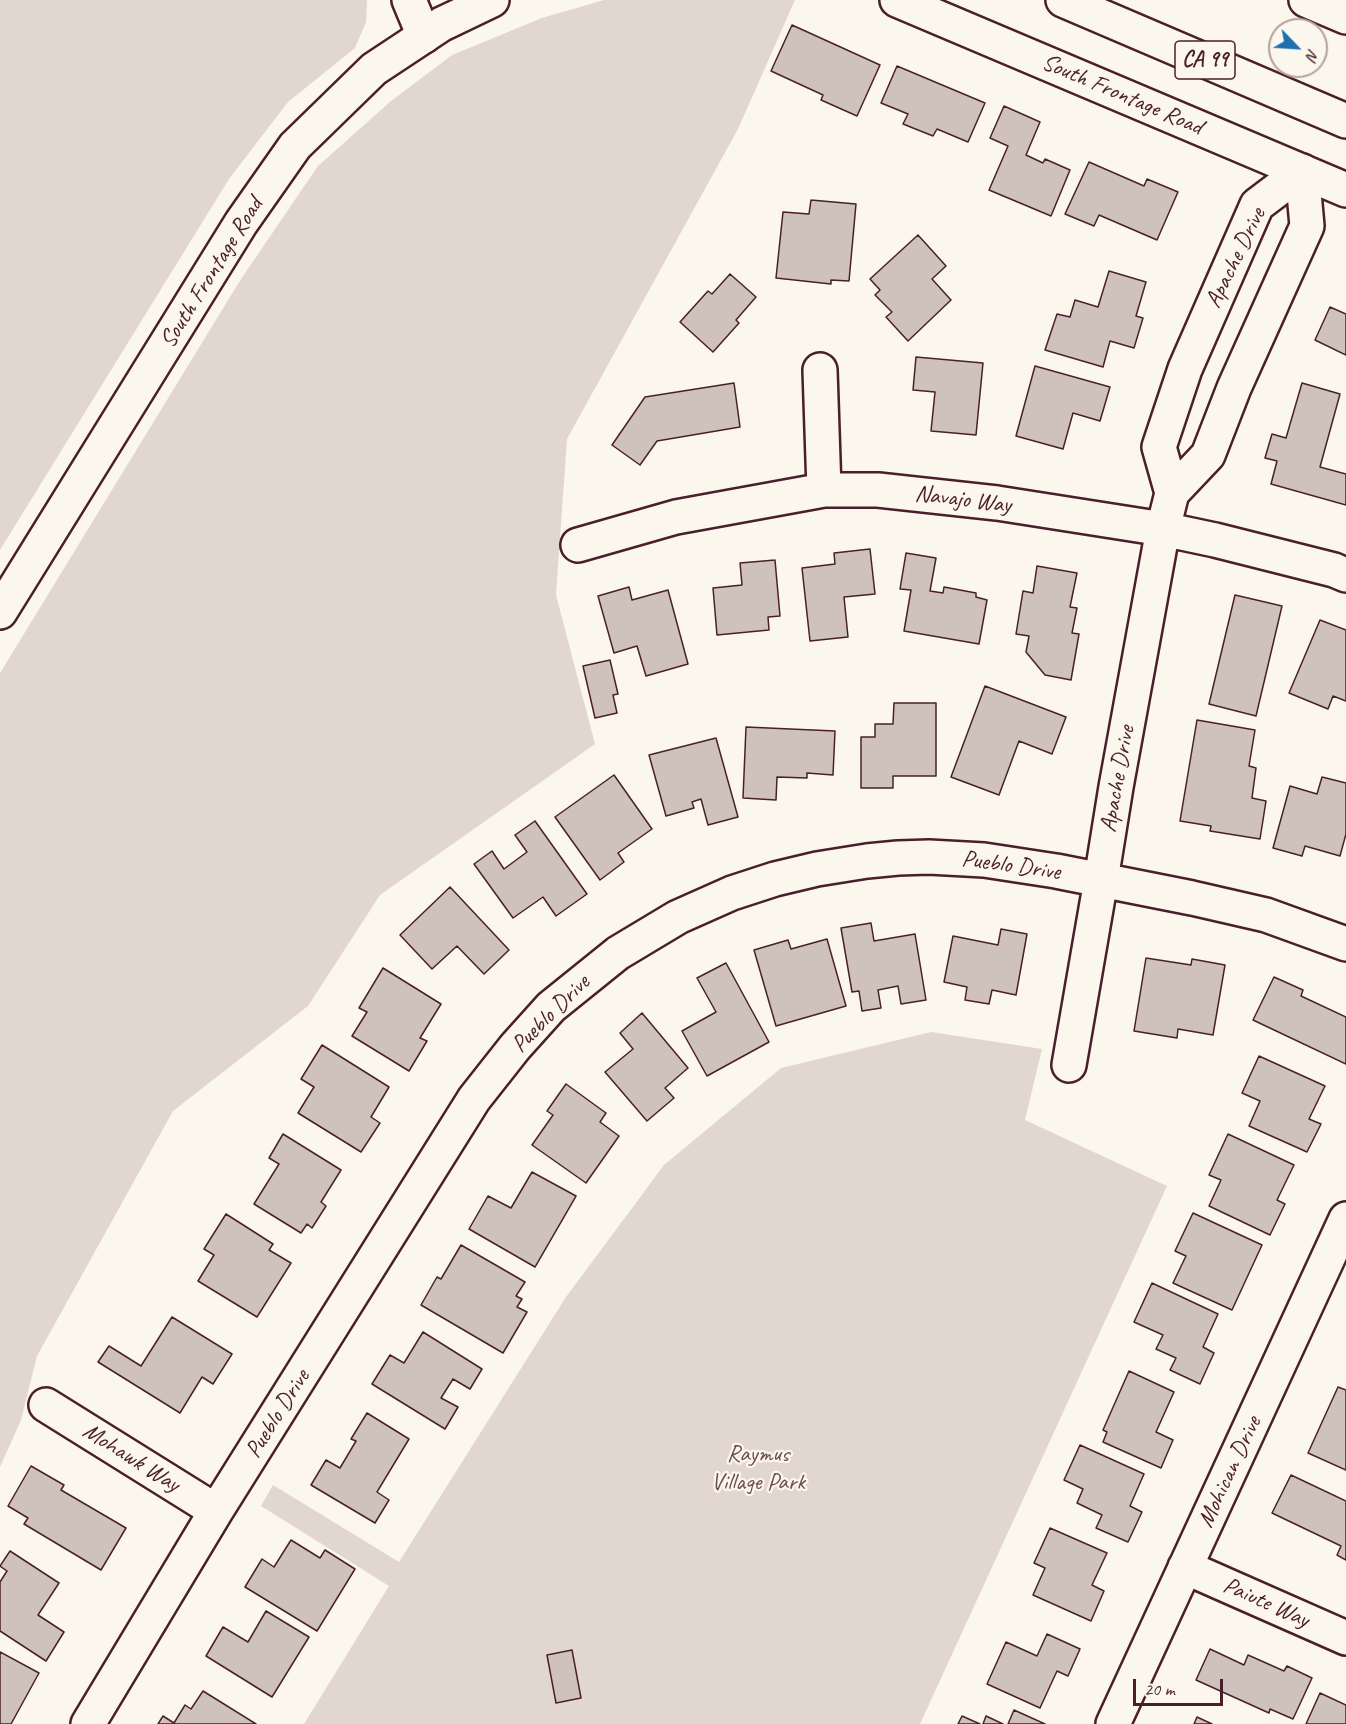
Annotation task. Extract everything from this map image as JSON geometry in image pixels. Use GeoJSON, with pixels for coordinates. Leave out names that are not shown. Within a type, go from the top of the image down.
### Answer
{"type":"FeatureCollection","features":[{"type":"Feature","properties":{"kind":"main road"},"geometry":{"type":"LineString","coordinates":[[409,0],[424,36]]}},
{"type":"Feature","properties":{"kind":"main road","name":"South Frontage Road"},"geometry":{"type":"LineString","coordinates":[[0,612],[242,222],[295,146],[374,69],[442,24],[492,0]]}},
{"type":"Feature","properties":{"kind":"main road","name":"South Frontage Road"},"geometry":{"type":"LineString","coordinates":[[897,0],[1346,190]]}},
{"type":"Feature","properties":{"kind":"main road","name":"CA 99"},"geometry":{"type":"LineString","coordinates":[[1063,0],[1346,121]]}},
{"type":"Feature","properties":{"kind":"main road"},"geometry":{"type":"LineString","coordinates":[[1306,0],[1346,17]]}},
{"type":"Feature","properties":{"kind":"main road","name":"Apache Drive"},"geometry":{"type":"LineString","coordinates":[[1172,493],[1159,447],[1185,369],[1257,205],[1302,171]]}},
{"type":"Feature","properties":{"kind":"main road","name":"Apache Drive"},"geometry":{"type":"LineString","coordinates":[[1069,1065],[1162,530],[1172,493],[1208,455],[1234,388],[1307,226],[1302,171]]}},
{"type":"Feature","properties":{"kind":"main road"},"geometry":{"type":"LineString","coordinates":[[820,370],[824,490]]}},
{"type":"Feature","properties":{"kind":"main road","name":"Navajo Way"},"geometry":{"type":"LineString","coordinates":[[578,545],[676,517],[824,490],[878,489],[985,502],[1162,530],[1258,551],[1346,575]]}},
{"type":"Feature","properties":{"kind":"main road","name":"Pueblo Drive"},"geometry":{"type":"LineString","coordinates":[[88,1724],[216,1511],[474,1099],[515,1047],[551,1007],[618,954],[678,917],[732,893],[775,879],[867,861],[955,857],[1046,870],[1192,898],[1266,915],[1346,944]]}},
{"type":"Feature","properties":{"kind":"main road","name":"Mohican Drive"},"geometry":{"type":"LineString","coordinates":[[1113,1724],[1346,1219]]}},
{"type":"Feature","properties":{"kind":"main road","name":"Mohawk Way"},"geometry":{"type":"LineString","coordinates":[[46,1405],[216,1511]]}},
{"type":"Feature","properties":{"kind":"main road","name":"Paiute Way"},"geometry":{"type":"LineString","coordinates":[[1185,1567],[1346,1638]]}},
{"type":"Feature","properties":{"kind":"green space"},"geometry":{"type":"Polygon","coordinates":[[[0,0],[367,0],[366,22],[355,48],[288,102],[229,179],[0,550],[0,0]]]}},
{"type":"Feature","properties":{"kind":"green space"},"geometry":{"type":"Polygon","coordinates":[[[604,0],[795,0],[738,129],[567,439],[556,595],[595,744],[380,895],[308,1006],[173,1111],[37,1356],[21,1420],[0,1467],[0,673],[241,279],[318,166],[391,101],[452,55],[542,18],[604,0]]]}},
{"type":"Feature","properties":{"kind":"green space","name":"Raymus Village Park"},"geometry":{"type":"Polygon","coordinates":[[[931,1032],[1042,1049],[1025,1120],[1167,1186],[920,1724],[304,1724],[389,1586],[261,1506],[273,1485],[399,1562],[566,1297],[664,1165],[781,1068],[931,1032]]]}},
{"type":"Feature","properties":{"kind":"building"},"geometry":{"type":"Polygon","coordinates":[[[792,25],[880,65],[857,116],[821,100],[823,95],[771,71],[792,25]]]}},
{"type":"Feature","properties":{"kind":"building"},"geometry":{"type":"Polygon","coordinates":[[[897,66],[985,103],[968,142],[937,129],[933,136],[903,124],[908,114],[881,103],[897,66]]]}},
{"type":"Feature","properties":{"kind":"building"},"geometry":{"type":"Polygon","coordinates":[[[1004,106],[1040,122],[1026,155],[1043,163],[1045,159],[1070,170],[1051,216],[989,190],[1008,146],[990,138],[1004,106]]]}},
{"type":"Feature","properties":{"kind":"building"},"geometry":{"type":"Polygon","coordinates":[[[1089,162],[1144,186],[1147,179],[1178,192],[1157,240],[1099,215],[1094,226],[1065,214],[1089,162]]]}},
{"type":"Feature","properties":{"kind":"building"},"geometry":{"type":"Polygon","coordinates":[[[811,200],[856,204],[849,281],[831,280],[831,284],[776,278],[783,212],[809,214],[811,200]]]}},
{"type":"Feature","properties":{"kind":"building"},"geometry":{"type":"Polygon","coordinates":[[[918,235],[946,266],[932,279],[951,300],[908,341],[886,317],[892,312],[875,295],[880,290],[870,279],[918,235]]]}},
{"type":"Feature","properties":{"kind":"building"},"geometry":{"type":"Polygon","coordinates":[[[1109,271],[1146,282],[1136,316],[1143,318],[1134,348],[1110,341],[1103,367],[1045,350],[1057,314],[1070,317],[1075,300],[1098,307],[1109,271]]]}},
{"type":"Feature","properties":{"kind":"building"},"geometry":{"type":"Polygon","coordinates":[[[730,274],[756,297],[736,320],[739,323],[713,352],[680,322],[708,291],[712,294],[730,274]]]}},
{"type":"Feature","properties":{"kind":"building"},"geometry":{"type":"Polygon","coordinates":[[[1330,307],[1346,314],[1346,355],[1315,340],[1330,307]]]}},
{"type":"Feature","properties":{"kind":"building"},"geometry":{"type":"Polygon","coordinates":[[[916,357],[983,363],[976,435],[931,431],[935,392],[913,390],[916,357]]]}},
{"type":"Feature","properties":{"kind":"building"},"geometry":{"type":"Polygon","coordinates":[[[1035,366],[1110,387],[1100,421],[1073,413],[1063,449],[1016,436],[1035,366]]]}},
{"type":"Feature","properties":{"kind":"building"},"geometry":{"type":"Polygon","coordinates":[[[734,383],[740,427],[657,441],[640,465],[612,445],[645,397],[734,383]]]}},
{"type":"Feature","properties":{"kind":"building"},"geometry":{"type":"Polygon","coordinates":[[[1302,383],[1340,394],[1320,467],[1346,474],[1346,505],[1271,484],[1277,461],[1265,458],[1272,434],[1286,438],[1302,383]]]}},
{"type":"Feature","properties":{"kind":"building"},"geometry":{"type":"Polygon","coordinates":[[[870,549],[875,594],[844,597],[848,637],[810,641],[802,568],[835,564],[834,553],[870,549]]]}},
{"type":"Feature","properties":{"kind":"building"},"geometry":{"type":"Polygon","coordinates":[[[906,553],[936,558],[930,591],[943,593],[944,587],[976,593],[976,597],[987,600],[979,644],[904,631],[911,590],[900,589],[906,553]]]}},
{"type":"Feature","properties":{"kind":"building"},"geometry":{"type":"Polygon","coordinates":[[[775,560],[780,616],[768,617],[769,630],[717,635],[713,588],[742,585],[740,563],[775,560]]]}},
{"type":"Feature","properties":{"kind":"building"},"geometry":{"type":"Polygon","coordinates":[[[1037,566],[1077,573],[1070,607],[1077,608],[1072,633],[1079,634],[1071,680],[1045,675],[1026,652],[1029,636],[1016,634],[1023,591],[1033,593],[1037,566]]]}},
{"type":"Feature","properties":{"kind":"building"},"geometry":{"type":"Polygon","coordinates":[[[629,587],[632,600],[668,590],[688,664],[646,676],[637,646],[614,653],[598,596],[629,587]]]}},
{"type":"Feature","properties":{"kind":"building"},"geometry":{"type":"Polygon","coordinates":[[[1235,595],[1282,606],[1256,716],[1209,704],[1235,595]]]}},
{"type":"Feature","properties":{"kind":"building"},"geometry":{"type":"Polygon","coordinates":[[[1320,620],[1346,630],[1346,701],[1333,696],[1328,709],[1289,693],[1320,620]]]}},
{"type":"Feature","properties":{"kind":"building"},"geometry":{"type":"Polygon","coordinates":[[[610,660],[618,694],[613,695],[617,713],[595,718],[583,666],[610,660]]]}},
{"type":"Feature","properties":{"kind":"building"},"geometry":{"type":"Polygon","coordinates":[[[985,686],[1066,717],[1052,754],[1019,741],[999,795],[951,777],[985,686]]]}},
{"type":"Feature","properties":{"kind":"building"},"geometry":{"type":"Polygon","coordinates":[[[894,703],[936,703],[936,776],[893,776],[893,788],[861,788],[861,737],[875,737],[875,724],[893,724],[894,703]]]}},
{"type":"Feature","properties":{"kind":"building"},"geometry":{"type":"Polygon","coordinates":[[[1197,720],[1255,730],[1249,766],[1256,768],[1252,798],[1266,801],[1260,839],[1210,831],[1211,826],[1180,821],[1197,720]]]}},
{"type":"Feature","properties":{"kind":"building"},"geometry":{"type":"Polygon","coordinates":[[[746,727],[835,731],[833,775],[807,773],[807,778],[777,777],[776,800],[743,798],[746,727]]]}},
{"type":"Feature","properties":{"kind":"building"},"geometry":{"type":"Polygon","coordinates":[[[716,738],[738,817],[708,825],[701,799],[692,802],[694,808],[666,816],[649,755],[716,738]]]}},
{"type":"Feature","properties":{"kind":"building"},"geometry":{"type":"Polygon","coordinates":[[[614,775],[652,829],[618,853],[624,862],[600,880],[555,817],[614,775]]]}},
{"type":"Feature","properties":{"kind":"building"},"geometry":{"type":"Polygon","coordinates":[[[1322,777],[1346,783],[1346,834],[1340,856],[1305,846],[1302,856],[1273,848],[1290,786],[1317,794],[1322,777]]]}},
{"type":"Feature","properties":{"kind":"building"},"geometry":{"type":"Polygon","coordinates":[[[535,821],[587,894],[556,916],[543,897],[513,918],[474,864],[492,851],[504,869],[527,852],[515,835],[535,821]]]}},
{"type":"Feature","properties":{"kind":"building"},"geometry":{"type":"Polygon","coordinates":[[[450,887],[509,950],[484,974],[457,946],[432,969],[400,935],[450,887]]]}},
{"type":"Feature","properties":{"kind":"building"},"geometry":{"type":"Polygon","coordinates":[[[871,923],[874,941],[915,934],[926,1000],[901,1004],[898,986],[878,990],[881,1008],[862,1011],[859,991],[852,992],[841,928],[871,923]]]}},
{"type":"Feature","properties":{"kind":"building"},"geometry":{"type":"Polygon","coordinates":[[[1001,929],[1027,934],[1016,995],[992,990],[989,1004],[965,1000],[967,987],[944,982],[953,936],[998,945],[1001,929]]]}},
{"type":"Feature","properties":{"kind":"building"},"geometry":{"type":"Polygon","coordinates":[[[827,939],[846,1006],[776,1026],[754,950],[788,940],[791,949],[827,939]]]}},
{"type":"Feature","properties":{"kind":"building"},"geometry":{"type":"Polygon","coordinates":[[[1146,958],[1191,965],[1192,959],[1225,965],[1213,1035],[1178,1029],[1177,1038],[1134,1031],[1146,958]]]}},
{"type":"Feature","properties":{"kind":"building"},"geometry":{"type":"Polygon","coordinates":[[[726,963],[769,1042],[707,1076],[682,1031],[716,1012],[697,978],[726,963]]]}},
{"type":"Feature","properties":{"kind":"building"},"geometry":{"type":"Polygon","coordinates":[[[383,968],[441,1004],[420,1038],[427,1041],[409,1071],[352,1036],[367,1012],[359,1008],[383,968]]]}},
{"type":"Feature","properties":{"kind":"building"},"geometry":{"type":"Polygon","coordinates":[[[1274,977],[1303,990],[1301,996],[1346,1017],[1346,1064],[1253,1020],[1274,977]]]}},
{"type":"Feature","properties":{"kind":"building"},"geometry":{"type":"Polygon","coordinates":[[[642,1013],[688,1068],[665,1088],[674,1098],[647,1121],[605,1072],[633,1049],[620,1033],[642,1013]]]}},
{"type":"Feature","properties":{"kind":"building"},"geometry":{"type":"Polygon","coordinates":[[[322,1045],[389,1087],[371,1117],[380,1123],[361,1152],[298,1113],[314,1087],[301,1079],[322,1045]]]}},
{"type":"Feature","properties":{"kind":"building"},"geometry":{"type":"Polygon","coordinates":[[[1259,1056],[1325,1086],[1309,1119],[1321,1124],[1307,1152],[1249,1126],[1260,1101],[1242,1093],[1259,1056]]]}},
{"type":"Feature","properties":{"kind":"building"},"geometry":{"type":"Polygon","coordinates":[[[566,1084],[606,1113],[600,1122],[619,1136],[586,1183],[532,1145],[553,1115],[547,1111],[566,1084]]]}},
{"type":"Feature","properties":{"kind":"building"},"geometry":{"type":"Polygon","coordinates":[[[283,1134],[341,1170],[321,1202],[326,1206],[312,1228],[307,1224],[301,1233],[254,1204],[279,1164],[269,1158],[283,1134]]]}},
{"type":"Feature","properties":{"kind":"building"},"geometry":{"type":"Polygon","coordinates":[[[1228,1134],[1294,1165],[1277,1200],[1285,1204],[1270,1235],[1209,1206],[1221,1180],[1209,1175],[1228,1134]]]}},
{"type":"Feature","properties":{"kind":"building"},"geometry":{"type":"Polygon","coordinates":[[[532,1172],[576,1196],[535,1267],[469,1229],[488,1196],[511,1208],[532,1172]]]}},
{"type":"Feature","properties":{"kind":"building"},"geometry":{"type":"Polygon","coordinates":[[[1193,1213],[1262,1245],[1232,1310],[1173,1283],[1186,1256],[1175,1251],[1193,1213]]]}},
{"type":"Feature","properties":{"kind":"building"},"geometry":{"type":"Polygon","coordinates":[[[226,1214],[273,1244],[269,1250],[291,1263],[257,1317],[198,1281],[214,1255],[204,1249],[226,1214]]]}},
{"type":"Feature","properties":{"kind":"building"},"geometry":{"type":"Polygon","coordinates":[[[461,1245],[525,1282],[516,1296],[522,1299],[517,1307],[527,1312],[503,1353],[421,1305],[437,1277],[441,1279],[461,1245]]]}},
{"type":"Feature","properties":{"kind":"building"},"geometry":{"type":"Polygon","coordinates":[[[1152,1283],[1218,1314],[1203,1347],[1214,1353],[1200,1384],[1170,1370],[1176,1358],[1156,1349],[1163,1335],[1134,1322],[1152,1283]]]}},
{"type":"Feature","properties":{"kind":"building"},"geometry":{"type":"Polygon","coordinates":[[[172,1317],[232,1354],[213,1384],[202,1377],[180,1413],[98,1362],[109,1346],[141,1366],[172,1317]]]}},
{"type":"Feature","properties":{"kind":"building"},"geometry":{"type":"Polygon","coordinates":[[[423,1332],[482,1369],[470,1389],[453,1379],[441,1398],[458,1407],[445,1429],[372,1384],[390,1355],[404,1363],[423,1332]]]}},
{"type":"Feature","properties":{"kind":"building"},"geometry":{"type":"Polygon","coordinates":[[[1129,1371],[1174,1392],[1156,1432],[1173,1440],[1161,1468],[1103,1442],[1107,1432],[1103,1430],[1129,1371]]]}},
{"type":"Feature","properties":{"kind":"building"},"geometry":{"type":"Polygon","coordinates":[[[1338,1387],[1346,1390],[1346,1470],[1308,1453],[1338,1387]]]}},
{"type":"Feature","properties":{"kind":"building"},"geometry":{"type":"Polygon","coordinates":[[[367,1413],[409,1439],[377,1492],[389,1500],[375,1523],[311,1485],[326,1460],[340,1468],[356,1441],[351,1439],[367,1413]]]}},
{"type":"Feature","properties":{"kind":"building"},"geometry":{"type":"Polygon","coordinates":[[[1080,1445],[1144,1474],[1130,1506],[1142,1512],[1128,1542],[1096,1528],[1102,1515],[1077,1503],[1083,1489],[1064,1480],[1080,1445]]]}},
{"type":"Feature","properties":{"kind":"building"},"geometry":{"type":"Polygon","coordinates":[[[31,1466],[64,1485],[61,1490],[126,1528],[101,1570],[24,1524],[28,1518],[8,1506],[31,1466]]]}},
{"type":"Feature","properties":{"kind":"building"},"geometry":{"type":"Polygon","coordinates":[[[1291,1475],[1346,1501],[1346,1560],[1337,1555],[1341,1546],[1272,1513],[1291,1475]]]}},
{"type":"Feature","properties":{"kind":"building"},"geometry":{"type":"Polygon","coordinates":[[[1050,1528],[1107,1553],[1092,1585],[1104,1591],[1091,1621],[1033,1595],[1045,1568],[1034,1563],[1050,1528]]]}},
{"type":"Feature","properties":{"kind":"building"},"geometry":{"type":"Polygon","coordinates":[[[291,1540],[320,1558],[325,1550],[355,1569],[317,1631],[245,1587],[262,1559],[274,1567],[291,1540]]]}},
{"type":"Feature","properties":{"kind":"building"},"geometry":{"type":"Polygon","coordinates":[[[10,1551],[59,1583],[38,1615],[64,1632],[46,1661],[0,1631],[0,1582],[7,1571],[0,1566],[10,1551]]]}},
{"type":"Feature","properties":{"kind":"building"},"geometry":{"type":"Polygon","coordinates":[[[266,1611],[309,1637],[272,1697],[206,1656],[223,1627],[248,1642],[266,1611]]]}},
{"type":"Feature","properties":{"kind":"building"},"geometry":{"type":"Polygon","coordinates":[[[1047,1634],[1080,1649],[1068,1676],[1057,1671],[1040,1708],[987,1684],[1006,1642],[1037,1656],[1047,1634]]]}},
{"type":"Feature","properties":{"kind":"building"},"geometry":{"type":"Polygon","coordinates":[[[1210,1649],[1244,1665],[1248,1655],[1284,1671],[1287,1666],[1312,1678],[1293,1719],[1270,1709],[1269,1713],[1196,1680],[1210,1649]]]}},
{"type":"Feature","properties":{"kind":"building"},"geometry":{"type":"Polygon","coordinates":[[[572,1650],[581,1698],[556,1703],[547,1655],[572,1650]]]}},
{"type":"Feature","properties":{"kind":"building"},"geometry":{"type":"Polygon","coordinates":[[[0,1652],[39,1673],[11,1724],[0,1724],[0,1652]]]}},
{"type":"Feature","properties":{"kind":"building"},"geometry":{"type":"Polygon","coordinates":[[[203,1691],[256,1724],[158,1724],[163,1716],[174,1723],[185,1705],[191,1709],[203,1691]]]}},
{"type":"Feature","properties":{"kind":"building"},"geometry":{"type":"Polygon","coordinates":[[[1320,1693],[1346,1705],[1346,1724],[1306,1724],[1320,1693]]]}},
{"type":"Feature","properties":{"kind":"building"},"geometry":{"type":"Polygon","coordinates":[[[1014,1710],[1045,1724],[1008,1724],[1014,1710]]]}},
{"type":"Feature","properties":{"kind":"building"},"geometry":{"type":"Polygon","coordinates":[[[962,1716],[980,1724],[958,1724],[962,1716]]]}},
{"type":"Feature","properties":{"kind":"building"},"geometry":{"type":"Polygon","coordinates":[[[986,1716],[1003,1724],[983,1724],[986,1716]]]}},
{"type":"Feature","properties":{"kind":"building"},"geometry":{"type":"Polygon","coordinates":[[[1197,1717],[1212,1724],[1194,1724],[1197,1717]]]}}]}
